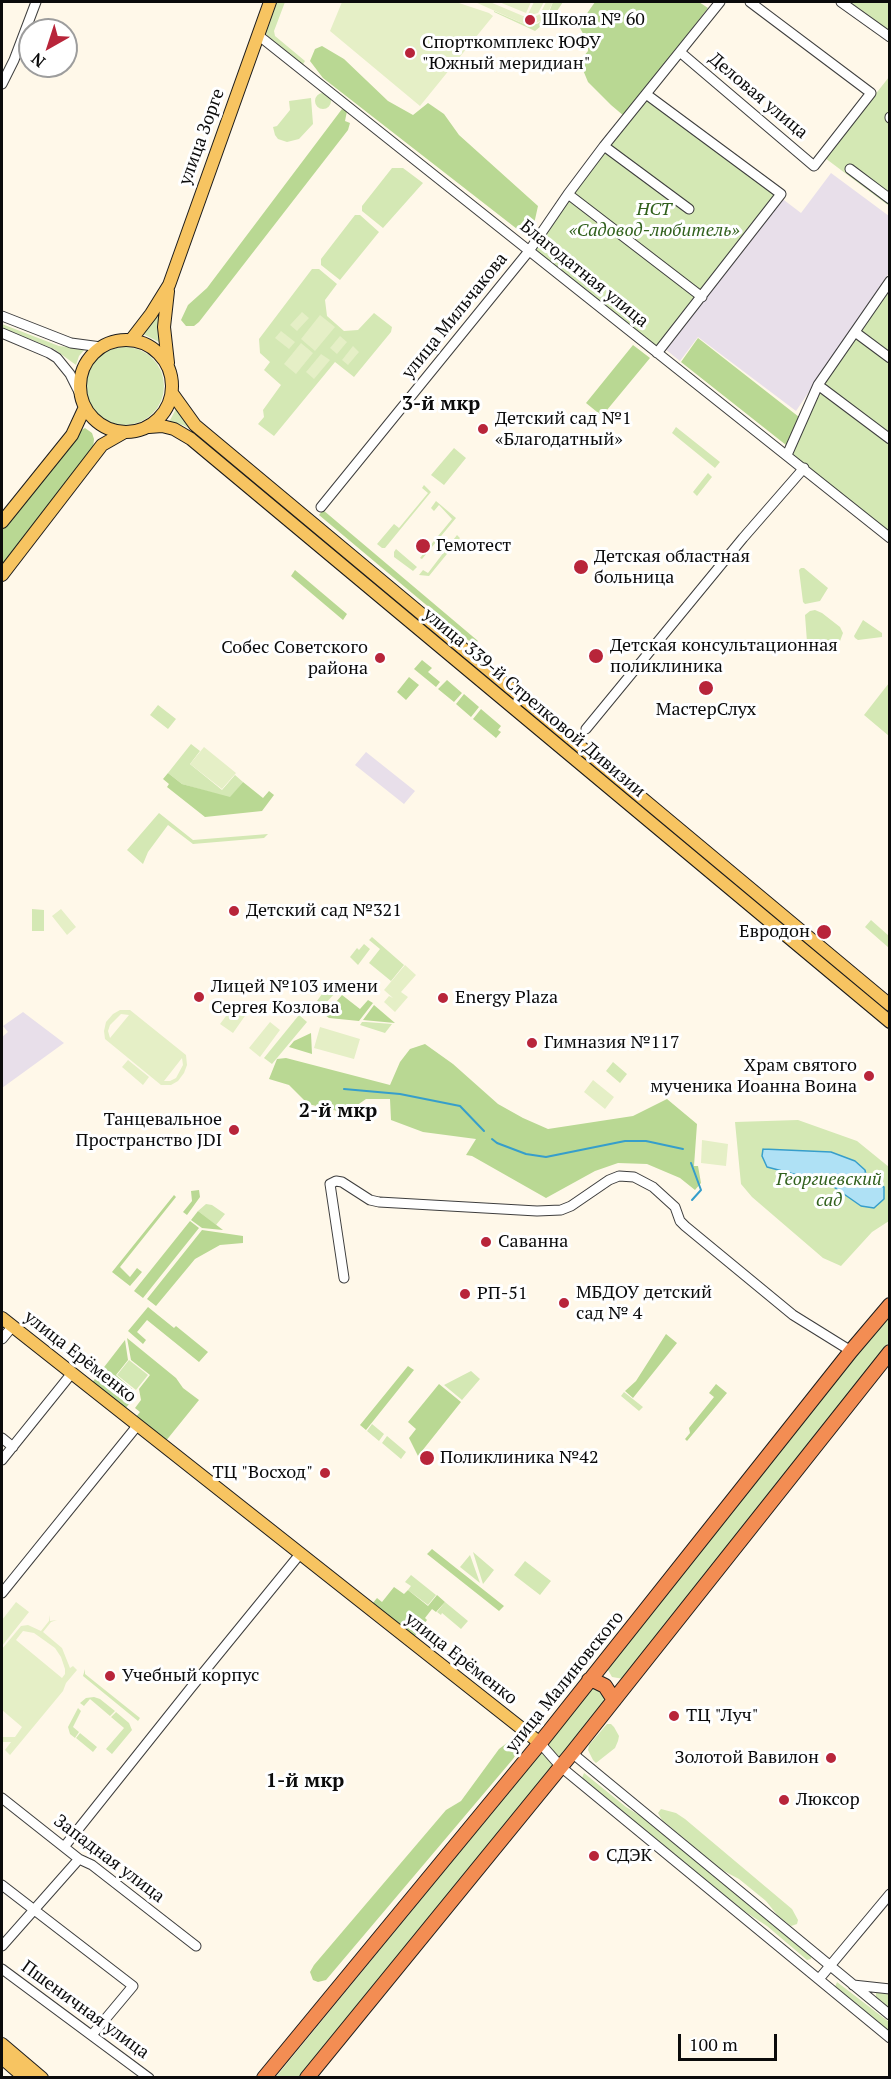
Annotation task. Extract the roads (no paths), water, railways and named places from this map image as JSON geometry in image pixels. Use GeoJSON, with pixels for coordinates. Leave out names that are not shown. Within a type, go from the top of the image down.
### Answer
{"type":"FeatureCollection","features":[{"type":"Feature","properties":{"kind":"highway","name":"улица Малиновского"},"geometry":{"type":"LineString","coordinates":[[264,2078],[540,1743],[890,1305]]}},
{"type":"Feature","properties":{"kind":"highway"},"geometry":{"type":"LineString","coordinates":[[307,2078],[561,1767],[890,1352]]}},
{"type":"Feature","properties":{"kind":"highway"},"geometry":{"type":"LineString","coordinates":[[601,1665],[610,1679],[626,1684]]}},
{"type":"Feature","properties":{"kind":"highway"},"geometry":{"type":"LineString","coordinates":[[589,1680],[605,1686],[614,1700]]}},
{"type":"Feature","properties":{"kind":"main road","name":"улица Зорге"},"geometry":{"type":"LineString","coordinates":[[131,340],[169,285],[270,2]]}},
{"type":"Feature","properties":{"kind":"main road","name":"улица Зорге"},"geometry":{"type":"LineString","coordinates":[[169,285],[164,327],[169,367]]}},
{"type":"Feature","properties":{"kind":"main road"},"geometry":{"type":"LineString","coordinates":[[121,340],[131,340],[147,344],[160,354],[169,367],[172,393],[164,412],[149,427],[136,432],[123,433],[101,425],[92,417],[80,394],[80,380],[83,367],[101,347],[121,340]]}},
{"type":"Feature","properties":{"kind":"main road","name":"улица 339-й Стрелковой Дивизии"},"geometry":{"type":"LineString","coordinates":[[172,393],[195,425],[890,1005]]}},
{"type":"Feature","properties":{"kind":"main road"},"geometry":{"type":"LineString","coordinates":[[2,522],[72,435],[85,407]]}},
{"type":"Feature","properties":{"kind":"main road","name":"улица 339-й Стрелковой Дивизии"},"geometry":{"type":"LineString","coordinates":[[149,427],[162,426],[174,429],[191,438],[890,1022]]}},
{"type":"Feature","properties":{"kind":"main road"},"geometry":{"type":"LineString","coordinates":[[2,575],[102,445],[123,433]]}},
{"type":"Feature","properties":{"kind":"main road"},"geometry":{"type":"LineString","coordinates":[[830,973],[838,971],[839,962]]}},
{"type":"Feature","properties":{"kind":"main road"},"geometry":{"type":"LineString","coordinates":[[846,986],[847,978],[855,975]]}},
{"type":"Feature","properties":{"kind":"main road","name":"улица Ерёменко"},"geometry":{"type":"LineString","coordinates":[[2,1318],[540,1743]]}},
{"type":"Feature","properties":{"kind":"main road"},"geometry":{"type":"LineString","coordinates":[[2,2044],[42,2078]]}},
{"type":"Feature","properties":{"kind":"main road"},"geometry":{"type":"LineString","coordinates":[[2,2058],[25,2078]]}},
{"type":"Feature","properties":{"kind":"street"},"geometry":{"type":"LineString","coordinates":[[2,84],[6,66],[36,2]]}},
{"type":"Feature","properties":{"kind":"street","name":"улица Мильчакова"},"geometry":{"type":"LineString","coordinates":[[321,507],[529,251],[604,146],[720,2]]}},
{"type":"Feature","properties":{"kind":"street","name":"Деловая улица"},"geometry":{"type":"LineString","coordinates":[[680,52],[814,166],[871,93],[750,2]]}},
{"type":"Feature","properties":{"kind":"street"},"geometry":{"type":"LineString","coordinates":[[841,2],[890,37]]}},
{"type":"Feature","properties":{"kind":"street","name":"Благодатная улица"},"geometry":{"type":"LineString","coordinates":[[258,35],[890,537]]}},
{"type":"Feature","properties":{"kind":"street"},"geometry":{"type":"LineString","coordinates":[[646,94],[781,194],[657,353]]}},
{"type":"Feature","properties":{"kind":"street"},"geometry":{"type":"LineString","coordinates":[[604,146],[689,209]]}},
{"type":"Feature","properties":{"kind":"street"},"geometry":{"type":"LineString","coordinates":[[850,169],[890,199]]}},
{"type":"Feature","properties":{"kind":"street"},"geometry":{"type":"LineString","coordinates":[[568,194],[702,297]]}},
{"type":"Feature","properties":{"kind":"street"},"geometry":{"type":"LineString","coordinates":[[787,455],[818,385],[890,281]]}},
{"type":"Feature","properties":{"kind":"street"},"geometry":{"type":"LineString","coordinates":[[2,316],[71,343],[101,347]]}},
{"type":"Feature","properties":{"kind":"street"},"geometry":{"type":"LineString","coordinates":[[855,332],[890,358]]}},
{"type":"Feature","properties":{"kind":"street"},"geometry":{"type":"LineString","coordinates":[[2,333],[49,352],[57,358],[70,374],[80,394]]}},
{"type":"Feature","properties":{"kind":"street"},"geometry":{"type":"LineString","coordinates":[[818,385],[890,439]]}},
{"type":"Feature","properties":{"kind":"street"},"geometry":{"type":"LineString","coordinates":[[586,729],[743,538],[804,468]]}},
{"type":"Feature","properties":{"kind":"street"},"geometry":{"type":"LineString","coordinates":[[344,1278],[330,1184],[336,1181],[342,1182],[370,1200],[379,1202],[537,1211],[561,1210],[619,1176],[634,1177],[652,1187],[675,1207],[680,1221],[685,1226],[793,1315],[851,1351]]}},
{"type":"Feature","properties":{"kind":"street"},"geometry":{"type":"LineString","coordinates":[[2,1339],[12,1326]]}},
{"type":"Feature","properties":{"kind":"street"},"geometry":{"type":"LineString","coordinates":[[2,1460],[72,1373]]}},
{"type":"Feature","properties":{"kind":"street"},"geometry":{"type":"LineString","coordinates":[[2,1593],[137,1425]]}},
{"type":"Feature","properties":{"kind":"street"},"geometry":{"type":"LineString","coordinates":[[2,1438],[13,1447]]}},
{"type":"Feature","properties":{"kind":"street"},"geometry":{"type":"LineString","coordinates":[[64,1847],[300,1554]]}},
{"type":"Feature","properties":{"kind":"street","name":"улица Ерёменко"},"geometry":{"type":"LineString","coordinates":[[540,1743],[561,1767],[890,2038]]}},
{"type":"Feature","properties":{"kind":"street"},"geometry":{"type":"LineString","coordinates":[[572,1753],[890,2015]]}},
{"type":"Feature","properties":{"kind":"street"},"geometry":{"type":"LineString","coordinates":[[578,1780],[580,1772],[589,1767]]}},
{"type":"Feature","properties":{"kind":"street","name":"Западная улица"},"geometry":{"type":"LineString","coordinates":[[2,1798],[196,1946]]}},
{"type":"Feature","properties":{"kind":"street"},"geometry":{"type":"LineString","coordinates":[[2,1946],[79,1859]]}},
{"type":"Feature","properties":{"kind":"street"},"geometry":{"type":"LineString","coordinates":[[2,1885],[133,1986],[92,2035]]}},
{"type":"Feature","properties":{"kind":"street"},"geometry":{"type":"LineString","coordinates":[[819,1979],[890,1894]]}},
{"type":"Feature","properties":{"kind":"street"},"geometry":{"type":"LineString","coordinates":[[808,1971],[817,1967],[819,1957]]}},
{"type":"Feature","properties":{"kind":"street","name":"Пшеничная улица"},"geometry":{"type":"LineString","coordinates":[[2,1969],[149,2078]]}},
{"type":"Feature","properties":{"kind":"street"},"geometry":{"type":"LineString","coordinates":[[830,1989],[832,1980],[841,1976]]}},
{"type":"Feature","properties":{"kind":"street"},"geometry":{"type":"LineString","coordinates":[[852,1985],[890,1989]]}},
{"type":"Feature","properties":{"kind":"water"},"geometry":{"type":"Polygon","coordinates":[[[763,1149],[831,1152],[855,1161],[865,1170],[871,1183],[884,1187],[884,1199],[874,1208],[861,1206],[828,1183],[767,1167],[762,1156],[763,1149]]]}},
{"type":"Feature","properties":{"kind":"waterway"},"geometry":{"type":"LineString","coordinates":[[344,1089],[400,1094],[460,1106],[484,1131]]}},
{"type":"Feature","properties":{"kind":"waterway"},"geometry":{"type":"LineString","coordinates":[[492,1139],[526,1154],[546,1157],[625,1141],[646,1141],[683,1149]]}},
{"type":"Feature","properties":{"kind":"waterway"},"geometry":{"type":"LineString","coordinates":[[691,1163],[701,1190],[692,1200]]}},
{"type":"Feature","properties":{"kind":"place","name":"Школа № 60"},"geometry":{"type":"Point","coordinates":[530,20]}},
{"type":"Feature","properties":{"kind":"place","name":"Спорткомплекс ЮФУ \"Южный меридиан\""},"geometry":{"type":"Point","coordinates":[410,53]}},
{"type":"Feature","properties":{"kind":"place","name":"Детский сад №1 «Благодатный»"},"geometry":{"type":"Point","coordinates":[483,429]}},
{"type":"Feature","properties":{"kind":"place","name":"Гемотест"},"geometry":{"type":"Point","coordinates":[423,546]}},
{"type":"Feature","properties":{"kind":"place","name":"Детская областная больница"},"geometry":{"type":"Point","coordinates":[581,567]}},
{"type":"Feature","properties":{"kind":"place","name":"Детская консультационная поликлиника"},"geometry":{"type":"Point","coordinates":[596,656]}},
{"type":"Feature","properties":{"kind":"place","name":"Собес Советского района"},"geometry":{"type":"Point","coordinates":[380,658]}},
{"type":"Feature","properties":{"kind":"place","name":"МастерСлух"},"geometry":{"type":"Point","coordinates":[706,688]}},
{"type":"Feature","properties":{"kind":"place","name":"Детский сад №321"},"geometry":{"type":"Point","coordinates":[234,911]}},
{"type":"Feature","properties":{"kind":"place","name":"Евродон"},"geometry":{"type":"Point","coordinates":[824,932]}},
{"type":"Feature","properties":{"kind":"place","name":"Лицей №103 имени Сергея Козлова"},"geometry":{"type":"Point","coordinates":[199,997]}},
{"type":"Feature","properties":{"kind":"place","name":"Energy Plaza"},"geometry":{"type":"Point","coordinates":[443,998]}},
{"type":"Feature","properties":{"kind":"place","name":"Гимназия №117"},"geometry":{"type":"Point","coordinates":[532,1043]}},
{"type":"Feature","properties":{"kind":"place","name":"Храм святого мученика Иоанна Воина"},"geometry":{"type":"Point","coordinates":[869,1076]}},
{"type":"Feature","properties":{"kind":"place","name":"Танцевальное Пространство JDI"},"geometry":{"type":"Point","coordinates":[234,1130]}},
{"type":"Feature","properties":{"kind":"place","name":"Саванна"},"geometry":{"type":"Point","coordinates":[486,1242]}},
{"type":"Feature","properties":{"kind":"place","name":"РП-51"},"geometry":{"type":"Point","coordinates":[465,1294]}},
{"type":"Feature","properties":{"kind":"place","name":"МБДОУ детский сад № 4"},"geometry":{"type":"Point","coordinates":[564,1303]}},
{"type":"Feature","properties":{"kind":"place","name":"Поликлиника №42"},"geometry":{"type":"Point","coordinates":[427,1458]}},
{"type":"Feature","properties":{"kind":"place","name":"ТЦ \"Восход\""},"geometry":{"type":"Point","coordinates":[325,1473]}},
{"type":"Feature","properties":{"kind":"place","name":"Учебный корпус"},"geometry":{"type":"Point","coordinates":[110,1676]}},
{"type":"Feature","properties":{"kind":"place","name":"ТЦ \"Луч\""},"geometry":{"type":"Point","coordinates":[674,1716]}},
{"type":"Feature","properties":{"kind":"place","name":"Золотой Вавилон"},"geometry":{"type":"Point","coordinates":[831,1758]}},
{"type":"Feature","properties":{"kind":"place","name":"Люксор"},"geometry":{"type":"Point","coordinates":[784,1800]}},
{"type":"Feature","properties":{"kind":"place","name":"СДЭК"},"geometry":{"type":"Point","coordinates":[594,1856]}},
{"type":"Feature","properties":{"kind":"district","name":"3-й мкр"},"geometry":{"type":"Point","coordinates":[441,404]}},
{"type":"Feature","properties":{"kind":"district","name":"2-й мкр"},"geometry":{"type":"Point","coordinates":[338,1111]}},
{"type":"Feature","properties":{"kind":"district","name":"1-й мкр"},"geometry":{"type":"Point","coordinates":[305,1781]}},
{"type":"Feature","properties":{"kind":"park label","name":"НСТ «Садовод-любитель»"},"geometry":{"type":"Point","coordinates":[654,220]}},
{"type":"Feature","properties":{"kind":"park label","name":"Георгиевский сад"},"geometry":{"type":"Point","coordinates":[829,1190]}}]}
